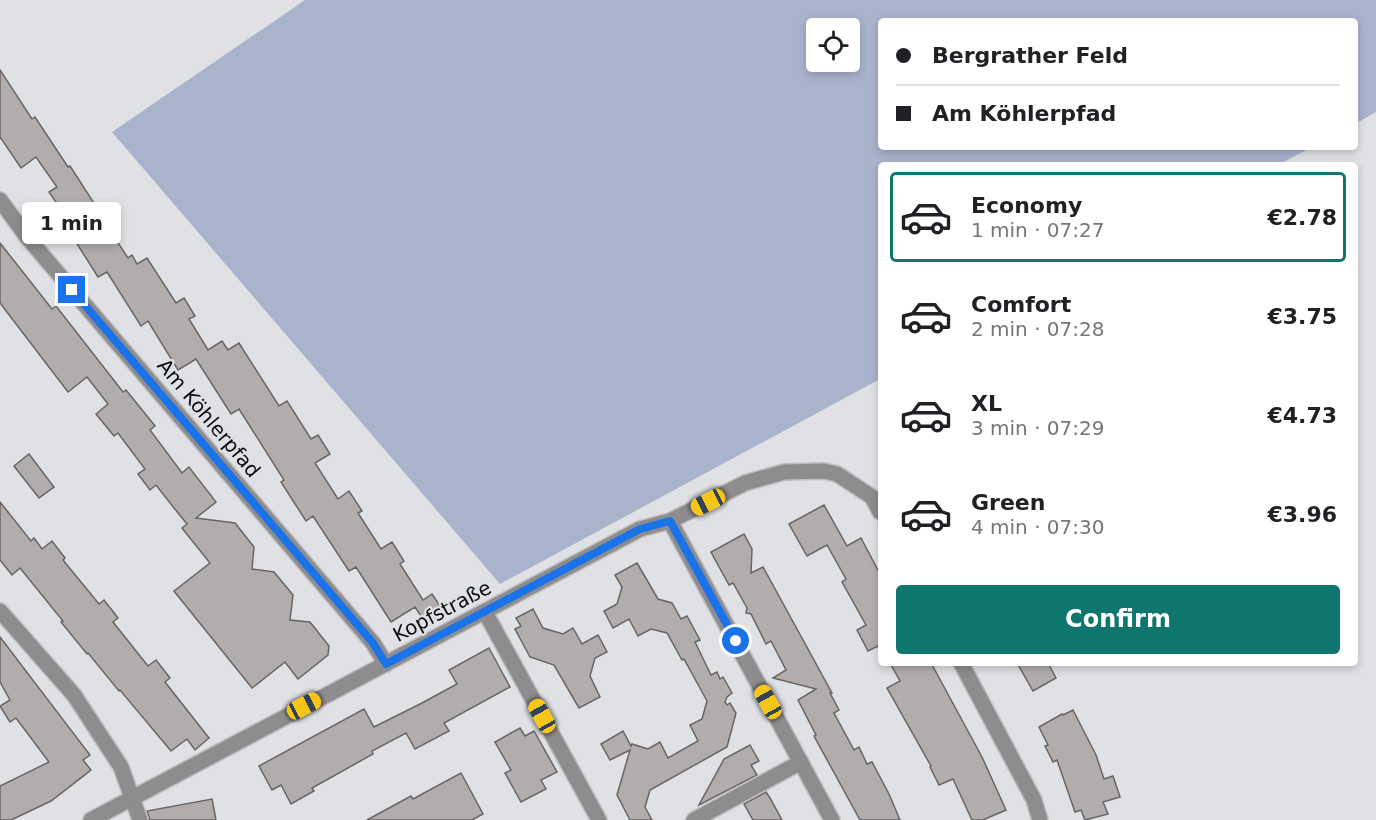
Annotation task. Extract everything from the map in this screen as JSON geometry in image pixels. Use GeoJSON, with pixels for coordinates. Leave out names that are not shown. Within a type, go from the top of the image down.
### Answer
{"type":"FeatureCollection","features":[{"type":"Feature","properties":{"kind":"street","name":"Am Köhlerpfad"},"geometry":{"type":"LineString","coordinates":[[0,200],[27,237],[373,643],[386,664]]}},
{"type":"Feature","properties":{"kind":"street","name":"Kopfstraße"},"geometry":{"type":"LineString","coordinates":[[90,820],[640,529],[670,521],[745,483],[784,472],[824,471],[837,474],[872,497],[878,508]]}},
{"type":"Feature","properties":{"kind":"street"},"geometry":{"type":"LineString","coordinates":[[670,521],[832,820]]}},
{"type":"Feature","properties":{"kind":"street"},"geometry":{"type":"LineString","coordinates":[[0,611],[74,695],[121,766],[140,820]]}},
{"type":"Feature","properties":{"kind":"street"},"geometry":{"type":"LineString","coordinates":[[485,612],[599,820]]}},
{"type":"Feature","properties":{"kind":"street"},"geometry":{"type":"LineString","coordinates":[[963,666],[1034,800],[1040,820]]}},
{"type":"Feature","properties":{"kind":"street"},"geometry":{"type":"LineString","coordinates":[[694,820],[801,762]]}},
{"type":"Feature","properties":{"kind":"shaded area"},"geometry":{"type":"Polygon","coordinates":[[[305,0],[1376,0],[1376,112],[1358,122],[1358,18],[878,18],[878,150],[1306,150],[1284,162],[878,162],[878,380],[500,584],[112,132],[305,0]]]}},
{"type":"Feature","properties":{"kind":"building"},"geometry":{"type":"Polygon","coordinates":[[[0,70],[32,119],[35,117],[68,167],[70,166],[99,211],[102,209],[113,227],[109,229],[128,258],[132,255],[137,264],[147,258],[176,303],[184,298],[195,316],[189,319],[208,350],[222,341],[228,350],[239,343],[279,406],[287,401],[311,439],[318,435],[330,454],[315,463],[338,499],[349,491],[362,511],[358,513],[381,549],[392,542],[404,561],[400,564],[423,600],[432,594],[446,615],[427,625],[415,607],[391,622],[356,567],[349,571],[313,516],[306,521],[281,482],[284,480],[239,409],[231,414],[196,359],[178,370],[148,321],[141,326],[107,272],[98,277],[69,231],[66,233],[52,209],[58,205],[49,192],[57,187],[36,157],[21,168],[0,137],[0,70]]]}},
{"type":"Feature","properties":{"kind":"building"},"geometry":{"type":"Polygon","coordinates":[[[0,243],[52,309],[56,306],[123,392],[126,390],[155,426],[150,430],[182,473],[189,467],[216,502],[196,518],[235,523],[254,547],[252,569],[274,572],[293,595],[290,620],[310,622],[329,646],[328,655],[298,679],[285,662],[252,688],[174,591],[210,563],[182,528],[187,524],[156,485],[150,490],[138,474],[145,469],[118,433],[114,436],[96,414],[108,404],[87,377],[68,392],[0,303],[0,243]]]}},
{"type":"Feature","properties":{"kind":"building"},"geometry":{"type":"Polygon","coordinates":[[[29,454],[54,487],[39,498],[14,466],[29,454]]]}},
{"type":"Feature","properties":{"kind":"building"},"geometry":{"type":"Polygon","coordinates":[[[0,502],[31,541],[34,538],[42,549],[52,541],[65,558],[63,560],[99,604],[104,600],[118,618],[113,622],[148,666],[156,660],[170,678],[165,682],[209,738],[195,750],[187,739],[171,751],[87,654],[20,568],[12,575],[0,560],[0,502]]]}},
{"type":"Feature","properties":{"kind":"building"},"geometry":{"type":"Polygon","coordinates":[[[824,505],[847,546],[861,538],[878,570],[878,646],[868,651],[857,630],[866,625],[842,582],[846,579],[827,545],[807,556],[789,524],[824,505]]]}},
{"type":"Feature","properties":{"kind":"building"},"geometry":{"type":"Polygon","coordinates":[[[744,534],[752,549],[751,573],[763,567],[832,693],[830,693],[839,710],[834,713],[854,750],[859,747],[867,764],[872,762],[900,820],[860,820],[814,736],[816,735],[798,700],[816,689],[773,678],[786,670],[771,641],[766,644],[751,614],[746,613],[747,608],[733,583],[729,585],[711,552],[744,534]]]}},
{"type":"Feature","properties":{"kind":"building"},"geometry":{"type":"Polygon","coordinates":[[[637,563],[658,599],[672,603],[681,619],[687,616],[700,640],[695,642],[711,675],[717,672],[720,679],[723,677],[732,693],[725,702],[727,705],[730,703],[736,713],[727,747],[650,790],[645,807],[652,820],[630,820],[617,795],[630,750],[610,760],[601,744],[623,731],[631,746],[632,744],[648,749],[660,742],[668,758],[698,741],[690,725],[702,719],[707,701],[667,633],[651,629],[638,636],[629,619],[613,628],[604,611],[617,604],[622,587],[615,575],[637,563]]]}},
{"type":"Feature","properties":{"kind":"building"},"geometry":{"type":"Polygon","coordinates":[[[533,609],[543,628],[563,634],[573,628],[582,644],[598,635],[607,652],[595,658],[590,676],[600,697],[579,708],[554,665],[530,657],[515,629],[521,626],[516,618],[533,609]]]}},
{"type":"Feature","properties":{"kind":"building"},"geometry":{"type":"Polygon","coordinates":[[[0,637],[90,755],[83,760],[91,770],[51,801],[11,820],[0,820],[0,786],[49,762],[16,718],[10,722],[0,706],[10,700],[0,682],[0,637]]]}},
{"type":"Feature","properties":{"kind":"building"},"geometry":{"type":"Polygon","coordinates":[[[489,648],[510,687],[444,723],[449,731],[415,749],[406,733],[312,788],[314,791],[291,804],[281,785],[272,790],[259,766],[364,709],[374,727],[422,703],[457,684],[449,670],[489,648]]]}},
{"type":"Feature","properties":{"kind":"building"},"geometry":{"type":"Polygon","coordinates":[[[892,666],[933,666],[982,757],[1006,810],[983,820],[972,820],[953,779],[939,785],[931,766],[887,688],[900,681],[892,666]]]}},
{"type":"Feature","properties":{"kind":"building"},"geometry":{"type":"Polygon","coordinates":[[[1019,666],[1050,666],[1056,678],[1033,691],[1019,666]]]}},
{"type":"Feature","properties":{"kind":"building"},"geometry":{"type":"Polygon","coordinates":[[[1073,710],[1096,755],[1104,779],[1113,776],[1120,797],[1103,802],[1108,814],[1085,820],[1081,810],[1075,812],[1057,760],[1053,762],[1039,727],[1073,710]]]}},
{"type":"Feature","properties":{"kind":"building"},"geometry":{"type":"Polygon","coordinates":[[[520,728],[525,736],[534,731],[557,772],[541,780],[546,789],[521,802],[505,773],[511,770],[495,742],[520,728]]]}},
{"type":"Feature","properties":{"kind":"building"},"geometry":{"type":"Polygon","coordinates":[[[750,745],[759,761],[751,765],[757,775],[699,805],[724,759],[750,745]]]}},
{"type":"Feature","properties":{"kind":"building"},"geometry":{"type":"Polygon","coordinates":[[[461,773],[483,814],[472,820],[367,820],[411,796],[413,799],[461,773]]]}},
{"type":"Feature","properties":{"kind":"building"},"geometry":{"type":"Polygon","coordinates":[[[766,792],[782,820],[753,820],[744,804],[766,792]]]}},
{"type":"Feature","properties":{"kind":"building"},"geometry":{"type":"Polygon","coordinates":[[[212,799],[216,820],[150,820],[147,811],[212,799]]]}},
{"type":"Feature","properties":{"kind":"route"},"geometry":{"type":"LineString","coordinates":[[72,290],[373,643],[386,664],[640,529],[670,521],[736,641]]}}]}
